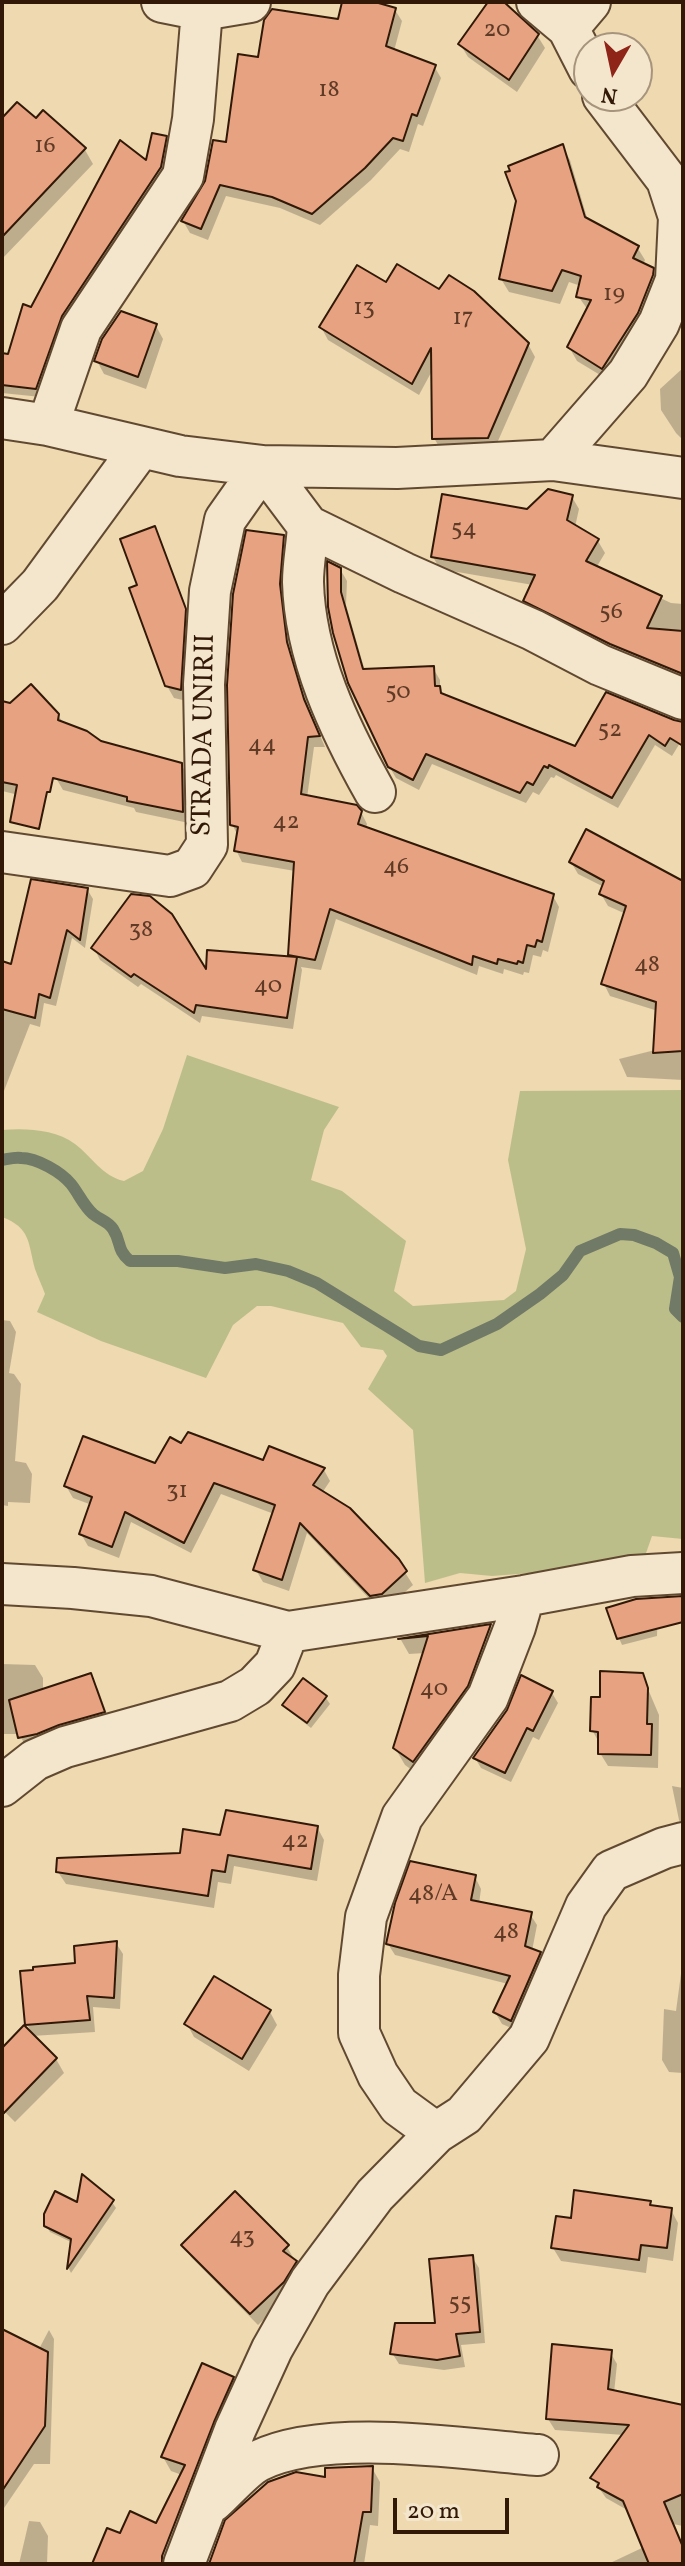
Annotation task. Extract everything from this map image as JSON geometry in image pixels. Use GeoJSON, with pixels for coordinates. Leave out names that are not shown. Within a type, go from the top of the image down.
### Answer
{"type":"FeatureCollection","features":[{"type":"Feature","properties":{"kind":"street"},"geometry":{"type":"LineString","coordinates":[[162,2],[202,10],[250,2]]}},
{"type":"Feature","properties":{"kind":"street"},"geometry":{"type":"LineString","coordinates":[[537,2],[579,15]]}},
{"type":"Feature","properties":{"kind":"street"},"geometry":{"type":"LineString","coordinates":[[48,425],[81,329],[183,176],[193,119],[202,10]]}},
{"type":"Feature","properties":{"kind":"street"},"geometry":{"type":"LineString","coordinates":[[553,460],[628,374],[659,323],[676,280],[681,217],[667,180],[615,112]]}},
{"type":"Feature","properties":{"kind":"street"},"geometry":{"type":"LineString","coordinates":[[2,418],[48,425],[180,456],[263,466],[397,468],[553,460],[683,478]]}},
{"type":"Feature","properties":{"kind":"street"},"geometry":{"type":"LineString","coordinates":[[2,624],[40,585],[141,447]]}},
{"type":"Feature","properties":{"kind":"street"},"geometry":{"type":"LineString","coordinates":[[263,466],[308,526],[533,630],[600,665],[683,699]]}},
{"type":"Feature","properties":{"kind":"street","name":"STRADA UNIRII"},"geometry":{"type":"LineString","coordinates":[[2,852],[170,876],[192,868],[207,845],[204,684],[210,591],[225,520],[263,466]]}},
{"type":"Feature","properties":{"kind":"street"},"geometry":{"type":"LineString","coordinates":[[308,526],[303,581],[308,622],[321,678],[347,743],[375,792]]}},
{"type":"Feature","properties":{"kind":"street"},"geometry":{"type":"LineString","coordinates":[[2,1584],[151,1596],[288,1632],[632,1576],[683,1573]]}},
{"type":"Feature","properties":{"kind":"street"},"geometry":{"type":"LineString","coordinates":[[436,2133],[399,2106],[378,2075],[359,2033],[359,1975],[366,1917],[402,1817],[488,1697],[524,1596]]}},
{"type":"Feature","properties":{"kind":"street"},"geometry":{"type":"LineString","coordinates":[[2,1786],[35,1760],[65,1747],[230,1701],[255,1686],[275,1665],[288,1632]]}},
{"type":"Feature","properties":{"kind":"street"},"geometry":{"type":"LineString","coordinates":[[184,2564],[235,2430],[272,2349],[310,2282],[375,2195],[436,2133],[464,2115],[529,2038],[586,1906],[611,1871],[683,1843]]}},
{"type":"Feature","properties":{"kind":"street"},"geometry":{"type":"LineString","coordinates":[[206,2508],[257,2462],[308,2446],[365,2442],[538,2455]]}},
{"type":"Feature","properties":{"kind":"green space"},"geometry":{"type":"Polygon","coordinates":[[[187,1055],[339,1107],[324,1130],[311,1180],[342,1191],[406,1241],[394,1291],[413,1306],[504,1300],[516,1291],[526,1249],[508,1160],[520,1091],[683,1090],[683,1539],[652,1536],[645,1556],[557,1571],[492,1576],[460,1573],[425,1583],[413,1430],[368,1389],[387,1356],[383,1350],[361,1347],[343,1323],[271,1306],[257,1306],[233,1325],[206,1378],[101,1341],[37,1312],[45,1294],[27,1237],[18,1226],[2,1217],[2,1130],[30,1130],[58,1135],[75,1144],[109,1175],[124,1181],[143,1171],[163,1129],[187,1055]]]}},
{"type":"Feature","properties":{"kind":"building"},"geometry":{"type":"Polygon","coordinates":[[[342,2],[375,2],[396,8],[386,46],[436,65],[417,116],[412,114],[403,141],[393,138],[365,168],[312,214],[272,197],[220,185],[201,229],[181,221],[205,181],[213,140],[226,142],[238,54],[258,57],[264,20],[272,9],[338,19],[342,2]]]}},
{"type":"Feature","properties":{"kind":"building"},"geometry":{"type":"Polygon","coordinates":[[[488,2],[504,2],[539,34],[509,80],[458,44],[488,2]]]}},
{"type":"Feature","properties":{"kind":"building"},"geometry":{"type":"Polygon","coordinates":[[[17,102],[36,118],[43,110],[86,148],[2,237],[2,118],[17,102]]]}},
{"type":"Feature","properties":{"kind":"building"},"geometry":{"type":"Polygon","coordinates":[[[152,133],[167,136],[161,167],[62,316],[36,389],[2,385],[2,353],[8,354],[23,304],[31,307],[120,140],[146,160],[152,133]]]}},
{"type":"Feature","properties":{"kind":"building"},"geometry":{"type":"Polygon","coordinates":[[[563,144],[585,217],[639,246],[633,258],[654,268],[638,313],[602,369],[567,347],[591,300],[576,297],[581,276],[562,270],[552,291],[499,279],[516,201],[505,172],[510,171],[508,166],[563,144]]]}},
{"type":"Feature","properties":{"kind":"building"},"geometry":{"type":"Polygon","coordinates":[[[397,264],[439,289],[449,275],[474,291],[529,343],[488,438],[432,439],[431,348],[412,384],[319,327],[357,265],[386,282],[397,264]]]}},
{"type":"Feature","properties":{"kind":"building"},"geometry":{"type":"Polygon","coordinates":[[[121,311],[157,324],[138,377],[94,361],[102,339],[121,311]]]}},
{"type":"Feature","properties":{"kind":"building"},"geometry":{"type":"Polygon","coordinates":[[[548,489],[573,495],[567,520],[599,539],[586,561],[662,596],[647,628],[683,631],[683,674],[610,644],[523,601],[535,575],[431,557],[442,494],[527,509],[548,489]]]}},
{"type":"Feature","properties":{"kind":"building"},"geometry":{"type":"Polygon","coordinates":[[[155,526],[186,609],[181,690],[165,686],[129,588],[137,585],[120,539],[155,526]]]}},
{"type":"Feature","properties":{"kind":"building"},"geometry":{"type":"Polygon","coordinates":[[[246,530],[284,535],[280,584],[287,642],[304,699],[320,736],[308,737],[301,794],[357,805],[362,811],[358,824],[554,894],[542,942],[537,940],[535,947],[527,945],[523,963],[498,959],[497,964],[473,956],[472,965],[330,909],[315,960],[288,955],[294,862],[234,851],[238,827],[230,825],[227,685],[233,594],[246,530]]]}},
{"type":"Feature","properties":{"kind":"building"},"geometry":{"type":"Polygon","coordinates":[[[327,561],[341,568],[341,592],[363,669],[434,666],[435,686],[440,686],[441,693],[575,746],[606,692],[683,722],[683,746],[670,738],[665,746],[649,735],[612,798],[549,765],[548,768],[544,766],[533,785],[527,782],[520,793],[426,754],[413,780],[388,767],[348,683],[328,607],[327,561]]]}},
{"type":"Feature","properties":{"kind":"building"},"geometry":{"type":"Polygon","coordinates":[[[31,684],[59,714],[58,720],[87,731],[101,741],[182,763],[183,812],[127,801],[127,797],[53,778],[39,829],[10,822],[17,785],[2,782],[2,701],[10,703],[31,684]]]}},
{"type":"Feature","properties":{"kind":"building"},"geometry":{"type":"Polygon","coordinates":[[[586,829],[683,881],[683,1051],[653,1053],[656,1002],[601,984],[626,906],[599,894],[604,881],[569,862],[586,829]]]}},
{"type":"Feature","properties":{"kind":"building"},"geometry":{"type":"Polygon","coordinates":[[[31,879],[88,888],[80,940],[67,930],[50,998],[39,994],[35,1018],[2,1009],[2,961],[11,964],[31,879]]]}},
{"type":"Feature","properties":{"kind":"building"},"geometry":{"type":"Polygon","coordinates":[[[131,894],[150,896],[172,914],[206,969],[207,950],[297,957],[287,1018],[196,1005],[194,1013],[134,974],[131,977],[91,948],[131,894]]]}},
{"type":"Feature","properties":{"kind":"building"},"geometry":{"type":"Polygon","coordinates":[[[188,1432],[263,1460],[269,1446],[325,1468],[313,1485],[350,1508],[407,1571],[382,1594],[370,1596],[300,1523],[282,1580],[253,1570],[275,1505],[214,1483],[184,1543],[125,1512],[112,1547],[79,1534],[92,1497],[64,1486],[83,1436],[155,1463],[170,1437],[181,1443],[188,1432]]]}},
{"type":"Feature","properties":{"kind":"building"},"geometry":{"type":"Polygon","coordinates":[[[683,1596],[683,1622],[617,1639],[606,1608],[636,1599],[683,1596]]]}},
{"type":"Feature","properties":{"kind":"building"},"geometry":{"type":"Polygon","coordinates":[[[491,1624],[468,1686],[413,1762],[393,1748],[428,1636],[398,1639],[491,1624]]]}},
{"type":"Feature","properties":{"kind":"building"},"geometry":{"type":"Polygon","coordinates":[[[600,1671],[643,1673],[648,1688],[647,1724],[652,1724],[651,1755],[598,1754],[598,1732],[590,1731],[591,1697],[600,1697],[600,1671]]]}},
{"type":"Feature","properties":{"kind":"building"},"geometry":{"type":"Polygon","coordinates":[[[91,1673],[105,1712],[18,1738],[9,1700],[91,1673]]]}},
{"type":"Feature","properties":{"kind":"building"},"geometry":{"type":"Polygon","coordinates":[[[521,1675],[553,1691],[533,1731],[527,1728],[505,1773],[473,1758],[507,1710],[521,1675]]]}},
{"type":"Feature","properties":{"kind":"building"},"geometry":{"type":"Polygon","coordinates":[[[303,1678],[327,1696],[307,1723],[282,1705],[303,1678]]]}},
{"type":"Feature","properties":{"kind":"building"},"geometry":{"type":"Polygon","coordinates":[[[226,1810],[318,1826],[311,1869],[228,1855],[225,1872],[212,1870],[208,1896],[56,1872],[57,1858],[180,1853],[183,1829],[220,1835],[226,1810]]]}},
{"type":"Feature","properties":{"kind":"building"},"geometry":{"type":"Polygon","coordinates":[[[410,1861],[476,1875],[471,1900],[532,1912],[525,1946],[541,1952],[511,2021],[493,2012],[510,1976],[386,1944],[395,1903],[410,1861]]]}},
{"type":"Feature","properties":{"kind":"building"},"geometry":{"type":"Polygon","coordinates":[[[117,1941],[114,1998],[87,1996],[90,2020],[25,2025],[20,1971],[75,1963],[74,1946],[117,1941]]]}},
{"type":"Feature","properties":{"kind":"building"},"geometry":{"type":"Polygon","coordinates":[[[214,1976],[271,2010],[242,2059],[184,2024],[214,1976]]]}},
{"type":"Feature","properties":{"kind":"building"},"geometry":{"type":"Polygon","coordinates":[[[24,2025],[57,2058],[2,2115],[2,2048],[24,2025]]]}},
{"type":"Feature","properties":{"kind":"building"},"geometry":{"type":"Polygon","coordinates":[[[82,2174],[114,2200],[67,2269],[71,2239],[44,2226],[44,2214],[55,2191],[77,2202],[82,2174]]]}},
{"type":"Feature","properties":{"kind":"building"},"geometry":{"type":"Polygon","coordinates":[[[574,2190],[651,2201],[650,2205],[672,2208],[667,2248],[641,2245],[639,2260],[551,2248],[556,2216],[571,2218],[574,2190]]]}},
{"type":"Feature","properties":{"kind":"building"},"geometry":{"type":"Polygon","coordinates":[[[235,2191],[289,2245],[283,2251],[297,2261],[284,2282],[250,2314],[181,2245],[235,2191]]]}},
{"type":"Feature","properties":{"kind":"building"},"geometry":{"type":"Polygon","coordinates":[[[473,2255],[480,2332],[456,2334],[460,2356],[437,2360],[390,2354],[395,2323],[435,2323],[429,2259],[473,2255]]]}},
{"type":"Feature","properties":{"kind":"building"},"geometry":{"type":"Polygon","coordinates":[[[2,2329],[48,2352],[45,2426],[2,2491],[2,2329]]]}},
{"type":"Feature","properties":{"kind":"building"},"geometry":{"type":"Polygon","coordinates":[[[552,2344],[612,2350],[608,2389],[683,2405],[683,2494],[664,2502],[683,2547],[683,2564],[649,2564],[623,2501],[597,2487],[599,2483],[590,2478],[629,2425],[546,2419],[552,2344]]]}},
{"type":"Feature","properties":{"kind":"building"},"geometry":{"type":"Polygon","coordinates":[[[202,2363],[234,2377],[162,2556],[162,2564],[92,2564],[107,2528],[120,2533],[130,2511],[156,2523],[185,2465],[161,2457],[202,2363]]]}},
{"type":"Feature","properties":{"kind":"building"},"geometry":{"type":"Polygon","coordinates":[[[373,2466],[371,2512],[363,2512],[354,2564],[209,2564],[225,2520],[268,2482],[296,2472],[325,2477],[325,2468],[373,2466]]]}},
{"type":"Feature","properties":{"kind":"waterway"},"geometry":{"type":"LineString","coordinates":[[2,1160],[27,1159],[48,1166],[61,1175],[90,1211],[111,1226],[130,1261],[178,1261],[225,1268],[256,1264],[288,1271],[317,1283],[419,1346],[441,1350],[497,1324],[563,1275],[580,1251],[620,1234],[634,1235],[673,1253],[680,1277],[675,1309],[683,1317]]}}]}
